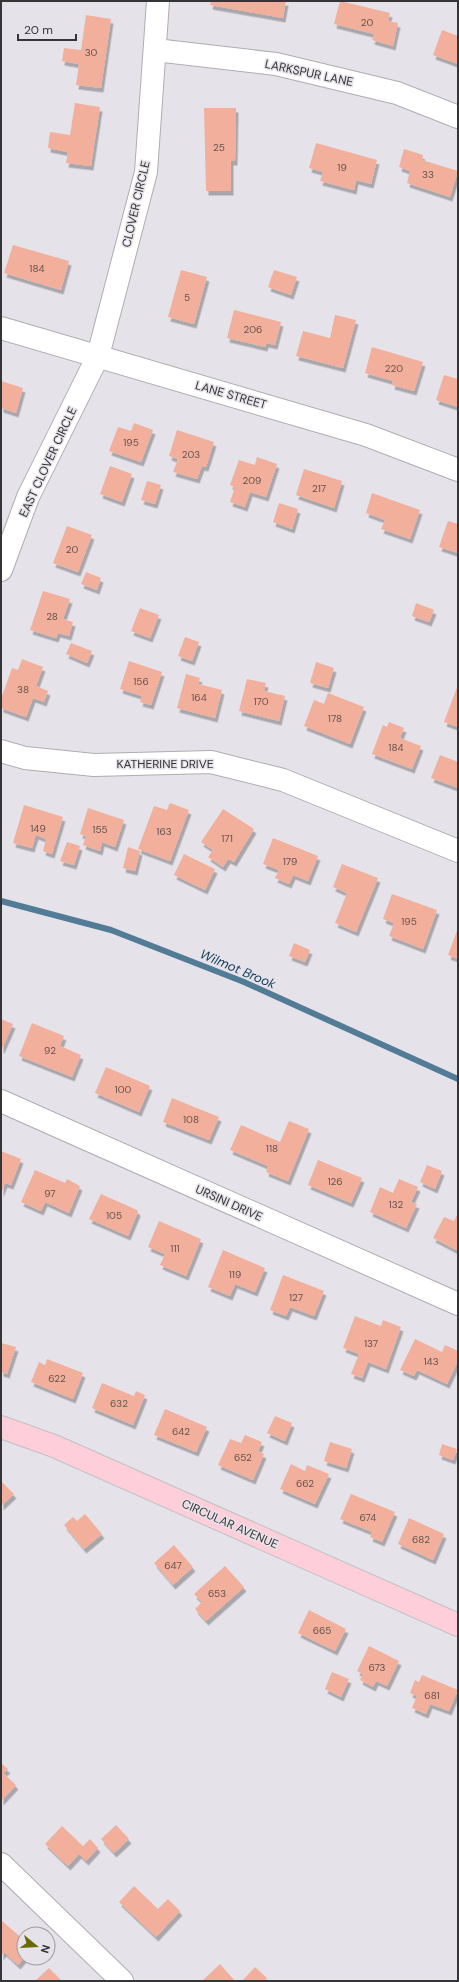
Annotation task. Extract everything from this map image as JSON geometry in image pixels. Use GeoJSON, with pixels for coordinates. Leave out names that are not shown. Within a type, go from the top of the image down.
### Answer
{"type":"FeatureCollection","features":[{"type":"Feature","properties":{"kind":"main road","name":"CIRCULAR AVENUE"},"geometry":{"type":"LineString","coordinates":[[1,1427],[54,1446],[456,1619]]}},
{"type":"Feature","properties":{"kind":"street","name":"CLOVER CIRCLE"},"geometry":{"type":"LineString","coordinates":[[98,356],[146,172],[156,50],[158,1]]}},
{"type":"Feature","properties":{"kind":"street","name":"LARKSPUR LANE"},"geometry":{"type":"LineString","coordinates":[[156,50],[276,64],[397,93],[458,116]]}},
{"type":"Feature","properties":{"kind":"street","name":"LANE STREET"},"geometry":{"type":"LineString","coordinates":[[1,328],[366,435],[458,470]]}},
{"type":"Feature","properties":{"kind":"street","name":"EAST CLOVER CIRCLE"},"geometry":{"type":"LineString","coordinates":[[1,570],[28,497],[98,356]]}},
{"type":"Feature","properties":{"kind":"street","name":"KATHERINE DRIVE"},"geometry":{"type":"LineString","coordinates":[[1,751],[25,758],[94,765],[212,762],[283,780],[458,851]]}},
{"type":"Feature","properties":{"kind":"street","name":"URSINI DRIVE"},"geometry":{"type":"LineString","coordinates":[[1,1101],[458,1304]]}},
{"type":"Feature","properties":{"kind":"street"},"geometry":{"type":"LineString","coordinates":[[1,1864],[122,1981]]}},
{"type":"Feature","properties":{"kind":"building"},"geometry":{"type":"Polygon","coordinates":[[[211,1],[286,1],[283,18],[210,5],[211,1]]]}},
{"type":"Feature","properties":{"kind":"building"},"geometry":{"type":"Polygon","coordinates":[[[340,1],[390,13],[388,21],[398,23],[393,46],[372,40],[374,34],[334,24],[340,1]]]}},
{"type":"Feature","properties":{"kind":"building"},"geometry":{"type":"Polygon","coordinates":[[[86,15],[111,19],[101,88],[76,85],[79,64],[62,61],[64,48],[81,50],[86,15]]]}},
{"type":"Feature","properties":{"kind":"building"},"geometry":{"type":"Polygon","coordinates":[[[442,30],[458,36],[458,64],[433,55],[442,30]]]}},
{"type":"Feature","properties":{"kind":"building"},"geometry":{"type":"Polygon","coordinates":[[[75,103],[100,107],[91,166],[66,163],[68,152],[48,148],[50,132],[70,135],[75,103]]]}},
{"type":"Feature","properties":{"kind":"building"},"geometry":{"type":"Polygon","coordinates":[[[204,108],[236,108],[235,161],[231,161],[231,191],[206,191],[204,108]]]}},
{"type":"Feature","properties":{"kind":"building"},"geometry":{"type":"Polygon","coordinates":[[[316,143],[377,160],[371,184],[356,180],[354,190],[320,181],[323,172],[309,168],[316,143]]]}},
{"type":"Feature","properties":{"kind":"building"},"geometry":{"type":"Polygon","coordinates":[[[404,149],[423,155],[422,160],[458,171],[450,197],[407,183],[410,171],[399,167],[404,149]]]}},
{"type":"Feature","properties":{"kind":"building"},"geometry":{"type":"Polygon","coordinates":[[[13,245],[69,261],[61,290],[4,273],[13,245]]]}},
{"type":"Feature","properties":{"kind":"building"},"geometry":{"type":"Polygon","coordinates":[[[181,270],[207,277],[194,324],[168,317],[181,270]]]}},
{"type":"Feature","properties":{"kind":"building"},"geometry":{"type":"Polygon","coordinates":[[[274,270],[297,277],[291,295],[268,287],[274,270]]]}},
{"type":"Feature","properties":{"kind":"building"},"geometry":{"type":"Polygon","coordinates":[[[234,310],[281,322],[275,345],[266,343],[265,347],[227,338],[234,310]]]}},
{"type":"Feature","properties":{"kind":"building"},"geometry":{"type":"Polygon","coordinates":[[[335,315],[356,320],[343,368],[296,356],[303,331],[330,338],[335,315]]]}},
{"type":"Feature","properties":{"kind":"building"},"geometry":{"type":"Polygon","coordinates":[[[372,347],[423,362],[414,391],[392,385],[393,381],[365,373],[372,347]]]}},
{"type":"Feature","properties":{"kind":"building"},"geometry":{"type":"Polygon","coordinates":[[[444,375],[458,379],[458,407],[436,400],[444,375]]]}},
{"type":"Feature","properties":{"kind":"building"},"geometry":{"type":"Polygon","coordinates":[[[1,381],[23,388],[16,413],[1,408],[1,381]]]}},
{"type":"Feature","properties":{"kind":"building"},"geometry":{"type":"Polygon","coordinates":[[[134,423],[153,430],[141,462],[109,451],[118,427],[131,431],[134,423]]]}},
{"type":"Feature","properties":{"kind":"building"},"geometry":{"type":"Polygon","coordinates":[[[177,430],[214,442],[206,467],[202,466],[197,479],[173,472],[178,459],[169,456],[177,430]]]}},
{"type":"Feature","properties":{"kind":"building"},"geometry":{"type":"Polygon","coordinates":[[[257,457],[277,464],[266,497],[250,492],[245,507],[230,502],[235,487],[230,485],[239,460],[255,465],[257,457]]]}},
{"type":"Feature","properties":{"kind":"building"},"geometry":{"type":"Polygon","coordinates":[[[110,466],[132,474],[122,502],[100,494],[110,466]]]}},
{"type":"Feature","properties":{"kind":"building"},"geometry":{"type":"Polygon","coordinates":[[[304,469],[342,481],[334,508],[296,495],[304,469]]]}},
{"type":"Feature","properties":{"kind":"building"},"geometry":{"type":"Polygon","coordinates":[[[147,481],[161,485],[155,504],[141,500],[147,481]]]}},
{"type":"Feature","properties":{"kind":"building"},"geometry":{"type":"Polygon","coordinates":[[[372,493],[420,510],[410,539],[381,529],[385,520],[366,513],[372,493]]]}},
{"type":"Feature","properties":{"kind":"building"},"geometry":{"type":"Polygon","coordinates":[[[279,503],[298,509],[292,529],[273,522],[279,503]]]}},
{"type":"Feature","properties":{"kind":"building"},"geometry":{"type":"Polygon","coordinates":[[[448,521],[458,524],[458,553],[439,547],[448,521]]]}},
{"type":"Feature","properties":{"kind":"building"},"geometry":{"type":"Polygon","coordinates":[[[67,526],[92,535],[78,572],[53,563],[67,526]]]}},
{"type":"Feature","properties":{"kind":"building"},"geometry":{"type":"Polygon","coordinates":[[[86,572],[101,578],[97,590],[81,584],[86,572]]]}},
{"type":"Feature","properties":{"kind":"building"},"geometry":{"type":"Polygon","coordinates":[[[43,591],[70,599],[63,619],[73,622],[69,636],[58,633],[56,638],[30,630],[43,591]]]}},
{"type":"Feature","properties":{"kind":"building"},"geometry":{"type":"Polygon","coordinates":[[[416,603],[434,610],[429,622],[412,616],[416,603]]]}},
{"type":"Feature","properties":{"kind":"building"},"geometry":{"type":"Polygon","coordinates":[[[140,608],[159,615],[150,638],[131,631],[140,608]]]}},
{"type":"Feature","properties":{"kind":"building"},"geometry":{"type":"Polygon","coordinates":[[[185,637],[199,642],[192,661],[178,656],[185,637]]]}},
{"type":"Feature","properties":{"kind":"building"},"geometry":{"type":"Polygon","coordinates":[[[71,643],[92,651],[87,663],[66,654],[71,643]]]}},
{"type":"Feature","properties":{"kind":"building"},"geometry":{"type":"Polygon","coordinates":[[[22,659],[43,667],[36,686],[48,691],[44,702],[33,698],[26,717],[1,708],[1,699],[12,668],[18,670],[22,659]]]}},
{"type":"Feature","properties":{"kind":"building"},"geometry":{"type":"Polygon","coordinates":[[[129,661],[162,672],[151,705],[140,702],[142,696],[120,689],[129,661]]]}},
{"type":"Feature","properties":{"kind":"building"},"geometry":{"type":"Polygon","coordinates":[[[316,662],[334,668],[328,688],[310,683],[316,662]]]}},
{"type":"Feature","properties":{"kind":"building"},"geometry":{"type":"Polygon","coordinates":[[[186,674],[200,678],[198,684],[222,690],[215,718],[177,708],[186,674]]]}},
{"type":"Feature","properties":{"kind":"building"},"geometry":{"type":"Polygon","coordinates":[[[247,679],[266,683],[264,691],[285,696],[279,721],[239,711],[247,679]]]}},
{"type":"Feature","properties":{"kind":"building"},"geometry":{"type":"Polygon","coordinates":[[[458,685],[458,727],[444,722],[458,685]]]}},
{"type":"Feature","properties":{"kind":"building"},"geometry":{"type":"Polygon","coordinates":[[[328,693],[364,707],[350,744],[304,726],[314,700],[324,704],[328,693]]]}},
{"type":"Feature","properties":{"kind":"building"},"geometry":{"type":"Polygon","coordinates":[[[389,722],[404,728],[400,738],[421,746],[412,769],[372,754],[383,725],[387,727],[389,722]]]}},
{"type":"Feature","properties":{"kind":"building"},"geometry":{"type":"Polygon","coordinates":[[[440,755],[458,762],[458,788],[431,778],[440,755]]]}},
{"type":"Feature","properties":{"kind":"building"},"geometry":{"type":"Polygon","coordinates":[[[170,803],[189,810],[170,861],[138,849],[154,806],[167,810],[170,803]]]}},
{"type":"Feature","properties":{"kind":"building"},"geometry":{"type":"Polygon","coordinates":[[[24,805],[63,817],[52,854],[43,851],[46,839],[36,835],[32,848],[13,843],[24,805]]]}},
{"type":"Feature","properties":{"kind":"building"},"geometry":{"type":"Polygon","coordinates":[[[88,808],[124,820],[115,847],[102,842],[100,851],[83,845],[86,836],[80,834],[88,808]]]}},
{"type":"Feature","properties":{"kind":"building"},"geometry":{"type":"Polygon","coordinates":[[[223,809],[254,829],[234,862],[228,859],[223,867],[208,857],[213,850],[201,842],[223,809]]]}},
{"type":"Feature","properties":{"kind":"building"},"geometry":{"type":"Polygon","coordinates":[[[273,838],[318,856],[308,881],[293,875],[289,884],[275,878],[279,870],[263,864],[273,838]]]}},
{"type":"Feature","properties":{"kind":"building"},"geometry":{"type":"Polygon","coordinates":[[[67,842],[80,846],[74,865],[60,861],[67,842]]]}},
{"type":"Feature","properties":{"kind":"building"},"geometry":{"type":"Polygon","coordinates":[[[128,847],[140,851],[135,871],[123,868],[128,847]]]}},
{"type":"Feature","properties":{"kind":"building"},"geometry":{"type":"Polygon","coordinates":[[[184,854],[215,869],[205,890],[174,875],[184,854]]]}},
{"type":"Feature","properties":{"kind":"building"},"geometry":{"type":"Polygon","coordinates":[[[342,864],[378,878],[356,932],[335,923],[347,893],[333,887],[342,864]]]}},
{"type":"Feature","properties":{"kind":"building"},"geometry":{"type":"Polygon","coordinates":[[[392,894],[437,910],[423,949],[389,936],[394,923],[383,919],[392,894]]]}},
{"type":"Feature","properties":{"kind":"building"},"geometry":{"type":"Polygon","coordinates":[[[458,928],[458,959],[448,955],[458,928]]]}},
{"type":"Feature","properties":{"kind":"building"},"geometry":{"type":"Polygon","coordinates":[[[294,943],[310,950],[305,962],[289,956],[294,943]]]}},
{"type":"Feature","properties":{"kind":"building"},"geometry":{"type":"Polygon","coordinates":[[[1,1019],[13,1024],[2,1049],[1,1049],[1,1019]]]}},
{"type":"Feature","properties":{"kind":"building"},"geometry":{"type":"Polygon","coordinates":[[[32,1023],[64,1036],[60,1046],[81,1055],[72,1077],[19,1056],[32,1023]]]}},
{"type":"Feature","properties":{"kind":"building"},"geometry":{"type":"Polygon","coordinates":[[[106,1067],[150,1086],[139,1112],[95,1093],[106,1067]]]}},
{"type":"Feature","properties":{"kind":"building"},"geometry":{"type":"Polygon","coordinates":[[[172,1098],[219,1117],[209,1140],[163,1122],[172,1098]]]}},
{"type":"Feature","properties":{"kind":"building"},"geometry":{"type":"Polygon","coordinates":[[[289,1121],[309,1129],[288,1181],[266,1172],[268,1166],[230,1150],[241,1125],[280,1142],[289,1121]]]}},
{"type":"Feature","properties":{"kind":"building"},"geometry":{"type":"Polygon","coordinates":[[[1,1151],[21,1159],[11,1185],[5,1183],[1,1193],[1,1151]]]}},
{"type":"Feature","properties":{"kind":"building"},"geometry":{"type":"Polygon","coordinates":[[[318,1160],[362,1178],[351,1203],[308,1185],[318,1160]]]}},
{"type":"Feature","properties":{"kind":"building"},"geometry":{"type":"Polygon","coordinates":[[[427,1165],[442,1171],[435,1189],[420,1182],[427,1165]]]}},
{"type":"Feature","properties":{"kind":"building"},"geometry":{"type":"Polygon","coordinates":[[[35,1170],[65,1183],[67,1179],[80,1186],[69,1213],[45,1202],[41,1211],[21,1202],[35,1170]]]}},
{"type":"Feature","properties":{"kind":"building"},"geometry":{"type":"Polygon","coordinates":[[[399,1179],[418,1187],[411,1202],[417,1204],[406,1228],[370,1212],[380,1187],[393,1193],[399,1179]]]}},
{"type":"Feature","properties":{"kind":"building"},"geometry":{"type":"Polygon","coordinates":[[[101,1194],[137,1210],[138,1212],[128,1236],[89,1219],[101,1194]]]}},
{"type":"Feature","properties":{"kind":"building"},"geometry":{"type":"Polygon","coordinates":[[[458,1213],[458,1251],[433,1238],[444,1217],[454,1221],[458,1213]]]}},
{"type":"Feature","properties":{"kind":"building"},"geometry":{"type":"Polygon","coordinates":[[[159,1221],[201,1239],[186,1276],[160,1265],[165,1254],[148,1247],[159,1221]]]}},
{"type":"Feature","properties":{"kind":"building"},"geometry":{"type":"Polygon","coordinates":[[[223,1250],[265,1268],[255,1292],[235,1284],[230,1296],[208,1287],[223,1250]]]}},
{"type":"Feature","properties":{"kind":"building"},"geometry":{"type":"Polygon","coordinates":[[[283,1275],[324,1291],[314,1316],[290,1307],[286,1316],[270,1310],[283,1275]]]}},
{"type":"Feature","properties":{"kind":"building"},"geometry":{"type":"Polygon","coordinates":[[[355,1316],[381,1326],[383,1320],[401,1327],[386,1369],[368,1362],[362,1378],[351,1374],[359,1354],[343,1348],[355,1316]]]}},
{"type":"Feature","properties":{"kind":"building"},"geometry":{"type":"Polygon","coordinates":[[[415,1339],[442,1352],[445,1345],[458,1351],[458,1361],[447,1384],[417,1370],[414,1376],[400,1370],[415,1339]]]}},
{"type":"Feature","properties":{"kind":"building"},"geometry":{"type":"Polygon","coordinates":[[[1,1343],[16,1347],[7,1374],[1,1372],[1,1343]]]}},
{"type":"Feature","properties":{"kind":"building"},"geometry":{"type":"Polygon","coordinates":[[[47,1359],[83,1373],[73,1399],[31,1382],[39,1362],[45,1365],[47,1359]]]}},
{"type":"Feature","properties":{"kind":"building"},"geometry":{"type":"Polygon","coordinates":[[[102,1383],[134,1396],[136,1391],[145,1395],[133,1425],[92,1408],[102,1383]]]}},
{"type":"Feature","properties":{"kind":"building"},"geometry":{"type":"Polygon","coordinates":[[[165,1409],[207,1427],[196,1452],[154,1435],[165,1409]]]}},
{"type":"Feature","properties":{"kind":"building"},"geometry":{"type":"Polygon","coordinates":[[[275,1416],[292,1423],[285,1441],[267,1433],[275,1416]]]}},
{"type":"Feature","properties":{"kind":"building"},"geometry":{"type":"Polygon","coordinates":[[[245,1435],[262,1442],[258,1451],[264,1454],[253,1480],[218,1465],[230,1439],[241,1443],[245,1435]]]}},
{"type":"Feature","properties":{"kind":"building"},"geometry":{"type":"Polygon","coordinates":[[[330,1442],[352,1449],[346,1468],[324,1461],[330,1442]]]}},
{"type":"Feature","properties":{"kind":"building"},"geometry":{"type":"Polygon","coordinates":[[[442,1444],[457,1449],[453,1460],[439,1455],[442,1444]]]}},
{"type":"Feature","properties":{"kind":"building"},"geometry":{"type":"Polygon","coordinates":[[[291,1464],[305,1471],[307,1465],[329,1474],[315,1504],[280,1489],[291,1464]]]}},
{"type":"Feature","properties":{"kind":"building"},"geometry":{"type":"Polygon","coordinates":[[[1,1481],[14,1494],[1,1506],[1,1481]]]}},
{"type":"Feature","properties":{"kind":"building"},"geometry":{"type":"Polygon","coordinates":[[[351,1494],[395,1512],[382,1542],[370,1537],[372,1532],[340,1519],[351,1494]]]}},
{"type":"Feature","properties":{"kind":"building"},"geometry":{"type":"Polygon","coordinates":[[[85,1514],[102,1534],[84,1549],[64,1525],[73,1517],[77,1521],[85,1514]]]}},
{"type":"Feature","properties":{"kind":"building"},"geometry":{"type":"Polygon","coordinates":[[[409,1518],[444,1534],[433,1560],[398,1544],[409,1518]]]}},
{"type":"Feature","properties":{"kind":"building"},"geometry":{"type":"Polygon","coordinates":[[[174,1545],[193,1567],[173,1585],[154,1563],[174,1545]]]}},
{"type":"Feature","properties":{"kind":"building"},"geometry":{"type":"Polygon","coordinates":[[[225,1566],[244,1587],[206,1621],[195,1609],[202,1602],[194,1594],[225,1566]]]}},
{"type":"Feature","properties":{"kind":"building"},"geometry":{"type":"Polygon","coordinates":[[[309,1610],[346,1629],[335,1651],[298,1633],[309,1610]]]}},
{"type":"Feature","properties":{"kind":"building"},"geometry":{"type":"Polygon","coordinates":[[[369,1646],[399,1661],[387,1686],[376,1681],[373,1687],[360,1680],[363,1674],[357,1671],[369,1646]]]}},
{"type":"Feature","properties":{"kind":"building"},"geometry":{"type":"Polygon","coordinates":[[[332,1672],[349,1679],[341,1697],[325,1689],[332,1672]]]}},
{"type":"Feature","properties":{"kind":"building"},"geometry":{"type":"Polygon","coordinates":[[[422,1675],[458,1690],[449,1711],[430,1704],[426,1714],[412,1708],[417,1696],[410,1693],[415,1680],[419,1682],[422,1675]]]}},
{"type":"Feature","properties":{"kind":"building"},"geometry":{"type":"Polygon","coordinates":[[[1,1763],[8,1769],[3,1773],[16,1785],[1,1801],[1,1763]]]}},
{"type":"Feature","properties":{"kind":"building"},"geometry":{"type":"Polygon","coordinates":[[[116,1825],[129,1839],[114,1853],[101,1839],[116,1825]]]}},
{"type":"Feature","properties":{"kind":"building"},"geometry":{"type":"Polygon","coordinates":[[[62,1826],[83,1846],[90,1839],[98,1848],[86,1861],[79,1854],[68,1866],[45,1844],[62,1826]]]}},
{"type":"Feature","properties":{"kind":"building"},"geometry":{"type":"Polygon","coordinates":[[[134,1886],[158,1909],[168,1899],[180,1911],[156,1937],[119,1902],[134,1886]]]}},
{"type":"Feature","properties":{"kind":"building"},"geometry":{"type":"Polygon","coordinates":[[[1,1920],[16,1933],[16,1963],[4,1952],[1,1956],[1,1920]]]}},
{"type":"Feature","properties":{"kind":"building"},"geometry":{"type":"Polygon","coordinates":[[[220,1964],[235,1981],[202,1981],[220,1964]]]}},
{"type":"Feature","properties":{"kind":"building"},"geometry":{"type":"Polygon","coordinates":[[[255,1967],[267,1978],[264,1981],[242,1981],[255,1967]]]}},
{"type":"Feature","properties":{"kind":"building"},"geometry":{"type":"Polygon","coordinates":[[[49,1968],[62,1981],[35,1981],[49,1968]]]}},
{"type":"Feature","properties":{"kind":"waterway","name":"Wilmot Brook"},"geometry":{"type":"LineString","coordinates":[[1,901],[111,930],[244,982],[458,1079]]}}]}
